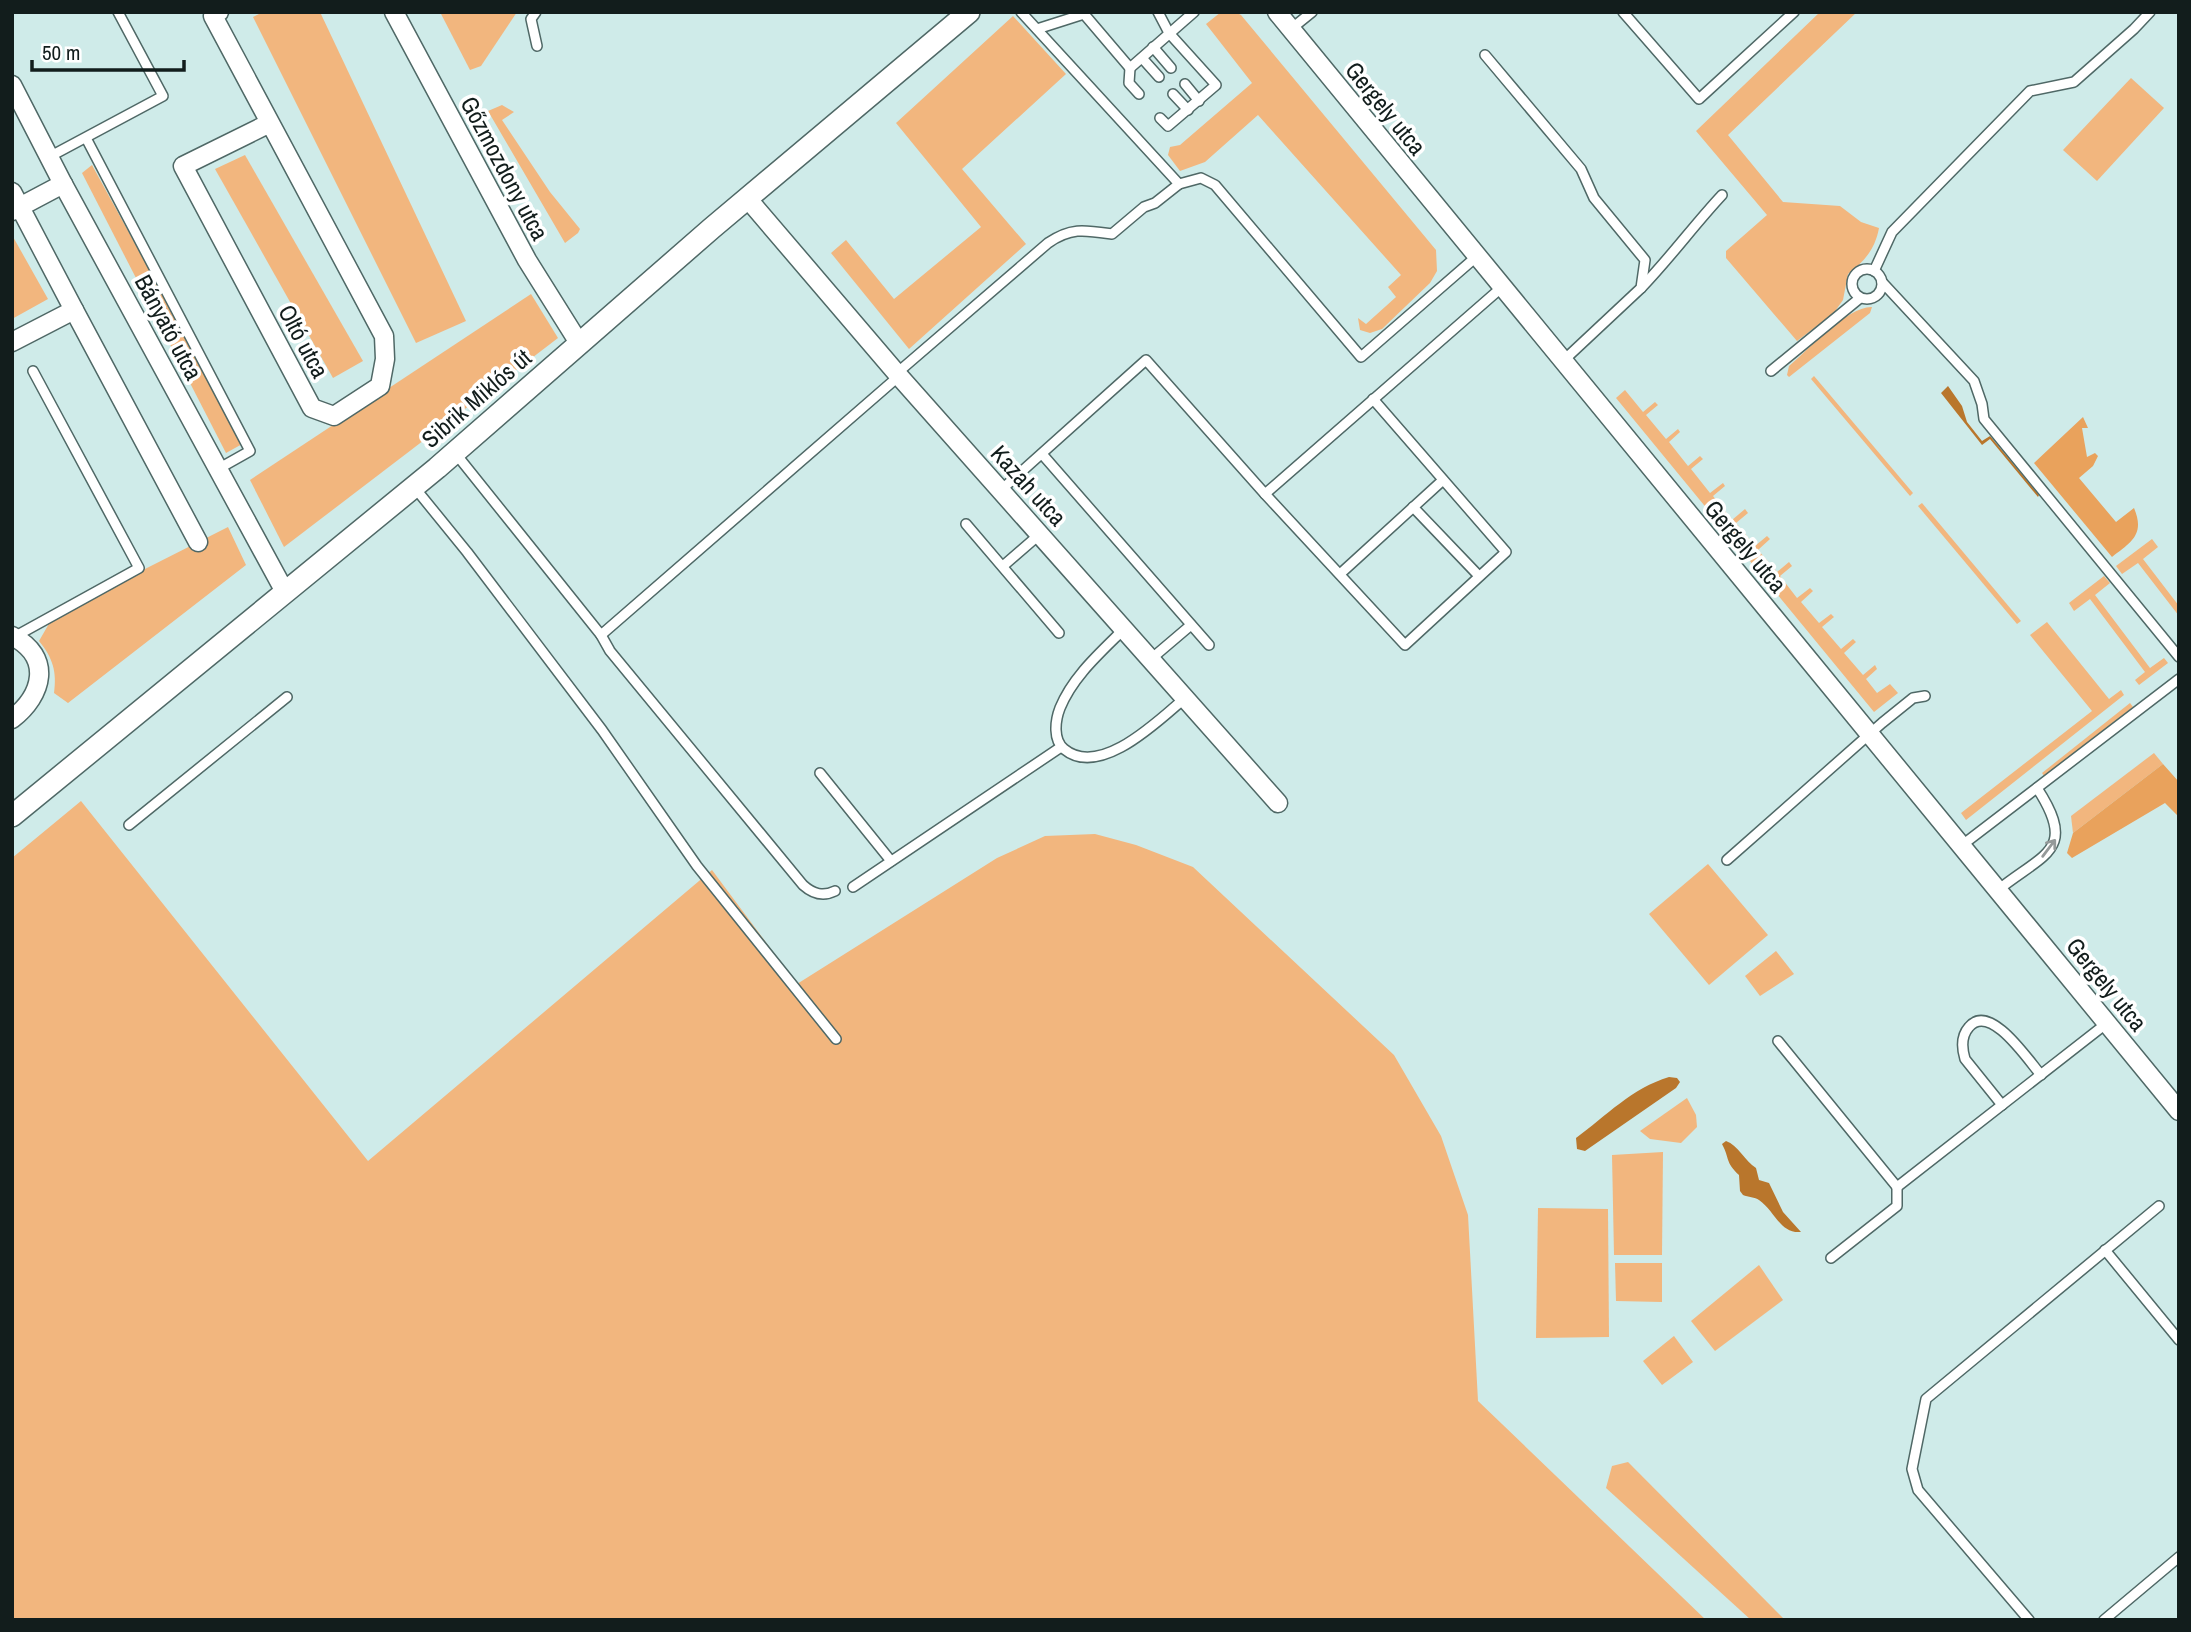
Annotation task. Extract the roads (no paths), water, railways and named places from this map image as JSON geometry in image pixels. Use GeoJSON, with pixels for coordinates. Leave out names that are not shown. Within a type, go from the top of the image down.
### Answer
{"type":"FeatureCollection","features":[{"type":"Feature","properties":{"kind":"street","name":"Gőzmozdony utca"},"geometry":{"type":"LineString","coordinates":[[394,12],[527,260],[579,343]]}},
{"type":"Feature","properties":{"kind":"street","name":"Sibrik Miklós út"},"geometry":{"type":"LineString","coordinates":[[12,816],[414,487],[747,198],[969,12]]}},
{"type":"Feature","properties":{"kind":"street","name":"Gergely utca"},"geometry":{"type":"LineString","coordinates":[[1276,12],[2179,1111]]}},
{"type":"Feature","properties":{"kind":"street","name":"Oltó utca"},"geometry":{"type":"LineString","coordinates":[[215,13],[270,123],[384,336],[385,359],[380,386],[334,416],[312,408],[183,166],[270,123]]}},
{"type":"Feature","properties":{"kind":"street","name":"Bányató utca"},"geometry":{"type":"LineString","coordinates":[[12,85],[285,592]]}},
{"type":"Feature","properties":{"kind":"street"},"geometry":{"type":"LineString","coordinates":[[63,184],[15,203],[198,542]]}},
{"type":"Feature","properties":{"kind":"street","name":"Kazah utca"},"geometry":{"type":"LineString","coordinates":[[747,198],[898,374],[1278,803]]}},
{"type":"Feature","properties":{"kind":"street"},"geometry":{"type":"LineString","coordinates":[[12,342],[74,310]]}},
{"type":"Feature","properties":{"kind":"street"},"geometry":{"type":"LineString","coordinates":[[12,719],[25,709],[34,697],[39,683],[39,668],[33,653],[22,641],[13,637]]}},
{"type":"Feature","properties":{"kind":"lane"},"geometry":{"type":"LineString","coordinates":[[49,158],[163,96],[118,12]]}},
{"type":"Feature","properties":{"kind":"lane"},"geometry":{"type":"LineString","coordinates":[[536,12],[531,19],[537,46]]}},
{"type":"Feature","properties":{"kind":"lane"},"geometry":{"type":"LineString","coordinates":[[1021,12],[1179,184]]}},
{"type":"Feature","properties":{"kind":"lane"},"geometry":{"type":"LineString","coordinates":[[1158,12],[1169,33],[1216,85],[1168,126],[1160,118]]}},
{"type":"Feature","properties":{"kind":"lane"},"geometry":{"type":"LineString","coordinates":[[1130,68],[1194,12]]}},
{"type":"Feature","properties":{"kind":"lane"},"geometry":{"type":"LineString","coordinates":[[1291,29],[1312,12]]}},
{"type":"Feature","properties":{"kind":"lane"},"geometry":{"type":"LineString","coordinates":[[1623,12],[1699,99],[1794,12]]}},
{"type":"Feature","properties":{"kind":"lane"},"geometry":{"type":"LineString","coordinates":[[1874,271],[1892,232],[2030,91],[2074,82],[2150,12]]}},
{"type":"Feature","properties":{"kind":"lane"},"geometry":{"type":"LineString","coordinates":[[1037,29],[1085,13],[1130,68],[1129,83],[1139,94]]}},
{"type":"Feature","properties":{"kind":"lane"},"geometry":{"type":"LineString","coordinates":[[1153,47],[1171,68]]}},
{"type":"Feature","properties":{"kind":"lane"},"geometry":{"type":"LineString","coordinates":[[1485,55],[1581,169],[1594,198],[1645,260],[1641,288]]}},
{"type":"Feature","properties":{"kind":"lane"},"geometry":{"type":"LineString","coordinates":[[1142,58],[1159,77]]}},
{"type":"Feature","properties":{"kind":"lane"},"geometry":{"type":"LineString","coordinates":[[1185,84],[1199,101]]}},
{"type":"Feature","properties":{"kind":"lane"},"geometry":{"type":"LineString","coordinates":[[1173,94],[1188,110]]}},
{"type":"Feature","properties":{"kind":"lane"},"geometry":{"type":"LineString","coordinates":[[86,138],[250,451],[218,469]]}},
{"type":"Feature","properties":{"kind":"lane"},"geometry":{"type":"LineString","coordinates":[[601,635],[1048,243],[1068,231],[1112,234],[1143,206],[1155,203],[1179,184],[1202,178],[1214,185],[1362,357],[1476,257]]}},
{"type":"Feature","properties":{"kind":"lane"},"geometry":{"type":"LineString","coordinates":[[1562,362],[1675,253],[1691,229],[1722,195]]}},
{"type":"Feature","properties":{"kind":"lane"},"geometry":{"type":"LineString","coordinates":[[1860,298],[1853,290],[1855,275],[1864,269],[1874,271],[1974,381],[1984,419],[2179,657]]}},
{"type":"Feature","properties":{"kind":"lane"},"geometry":{"type":"LineString","coordinates":[[1771,371],[1860,298],[1874,298],[1881,291],[1882,282]]}},
{"type":"Feature","properties":{"kind":"lane"},"geometry":{"type":"LineString","coordinates":[[1265,494],[1501,288]]}},
{"type":"Feature","properties":{"kind":"lane"},"geometry":{"type":"LineString","coordinates":[[1001,490],[1146,360],[1405,645],[1507,552],[1373,399]]}},
{"type":"Feature","properties":{"kind":"lane"},"geometry":{"type":"LineString","coordinates":[[13,637],[139,568],[33,372]]}},
{"type":"Feature","properties":{"kind":"lane"},"geometry":{"type":"LineString","coordinates":[[455,452],[601,635],[610,651],[803,885],[822,895],[835,891]]}},
{"type":"Feature","properties":{"kind":"lane"},"geometry":{"type":"LineString","coordinates":[[1042,454],[1209,645]]}},
{"type":"Feature","properties":{"kind":"lane"},"geometry":{"type":"LineString","coordinates":[[1340,574],[1443,480]]}},
{"type":"Feature","properties":{"kind":"lane"},"geometry":{"type":"LineString","coordinates":[[414,487],[467,552],[601,730],[697,866],[836,1039]]}},
{"type":"Feature","properties":{"kind":"lane"},"geometry":{"type":"LineString","coordinates":[[1413,507],[1479,576]]}},
{"type":"Feature","properties":{"kind":"lane"},"geometry":{"type":"LineString","coordinates":[[966,524],[1059,633]]}},
{"type":"Feature","properties":{"kind":"lane"},"geometry":{"type":"LineString","coordinates":[[1003,566],[1040,534]]}},
{"type":"Feature","properties":{"kind":"lane"},"geometry":{"type":"LineString","coordinates":[[1152,659],[1191,625]]}},
{"type":"Feature","properties":{"kind":"lane"},"geometry":{"type":"LineString","coordinates":[[1125,628],[1090,664],[1066,696],[1057,720],[1056,731],[1061,747],[1071,754],[1088,757],[1117,750],[1147,731],[1185,698]]}},
{"type":"Feature","properties":{"kind":"lane"},"geometry":{"type":"LineString","coordinates":[[1961,846],[2179,679]]}},
{"type":"Feature","properties":{"kind":"lane"},"geometry":{"type":"LineString","coordinates":[[1727,860],[1870,733],[1913,698],[1925,696]]}},
{"type":"Feature","properties":{"kind":"lane"},"geometry":{"type":"LineString","coordinates":[[129,825],[287,697]]}},
{"type":"Feature","properties":{"kind":"lane"},"geometry":{"type":"LineString","coordinates":[[853,887],[1061,747]]}},
{"type":"Feature","properties":{"kind":"lane"},"geometry":{"type":"LineString","coordinates":[[820,773],[891,861]]}},
{"type":"Feature","properties":{"kind":"lane"},"geometry":{"type":"LineString","coordinates":[[1998,890],[2047,854],[2057,839],[2055,821],[2037,789]]}},
{"type":"Feature","properties":{"kind":"lane"},"geometry":{"type":"LineString","coordinates":[[2002,1105],[1965,1059],[1962,1050],[1968,1027],[1976,1022],[1987,1021],[1997,1025],[2041,1074]]}},
{"type":"Feature","properties":{"kind":"lane"},"geometry":{"type":"LineString","coordinates":[[1897,1187],[2106,1023]]}},
{"type":"Feature","properties":{"kind":"lane"},"geometry":{"type":"LineString","coordinates":[[1778,1041],[1897,1187],[1898,1206],[1831,1258]]}},
{"type":"Feature","properties":{"kind":"lane"},"geometry":{"type":"LineString","coordinates":[[2029,1620],[1918,1490],[1912,1469],[1926,1399],[2159,1206]]}},
{"type":"Feature","properties":{"kind":"lane"},"geometry":{"type":"LineString","coordinates":[[2105,1250],[2179,1340]]}},
{"type":"Feature","properties":{"kind":"lane"},"geometry":{"type":"LineString","coordinates":[[2105,1620],[2179,1558]]}}]}
